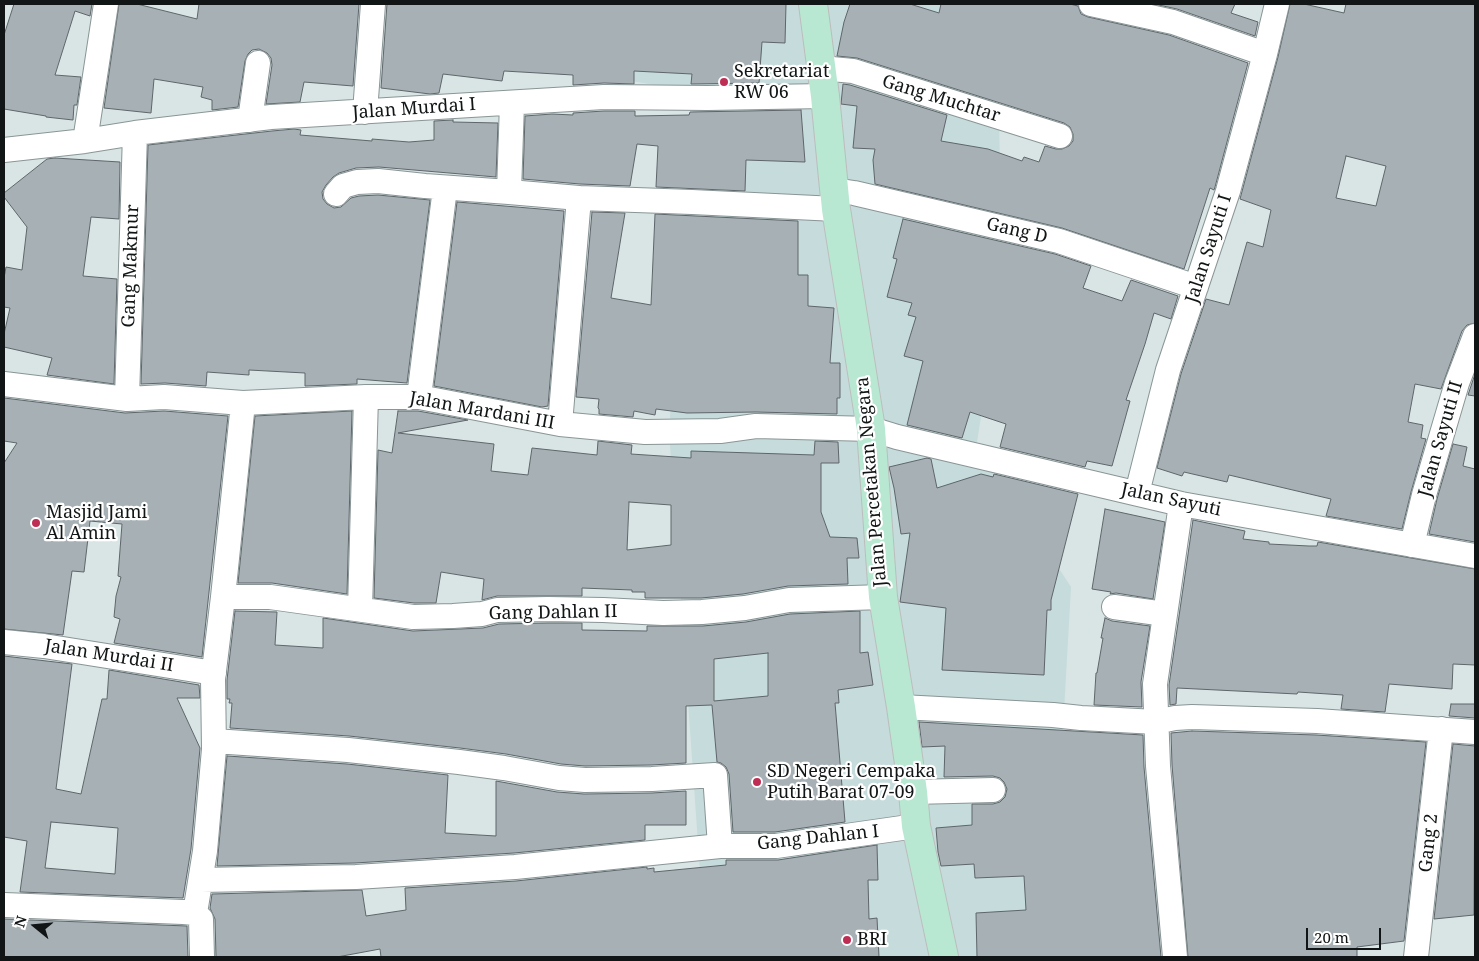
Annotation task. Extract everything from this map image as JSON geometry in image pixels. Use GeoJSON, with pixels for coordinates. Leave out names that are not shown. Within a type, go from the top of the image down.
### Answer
{"type":"FeatureCollection","features":[{"type":"Feature","properties":{"kind":"main road","name":"Jalan Percetakan Negara"},"geometry":{"type":"LineString","coordinates":[[813,4],[826,96],[835,200],[871,428],[883,597],[901,707],[916,826],[944,957]]}},
{"type":"Feature","properties":{"kind":"street"},"geometry":{"type":"LineString","coordinates":[[85,141],[106,4]]}},
{"type":"Feature","properties":{"kind":"street"},"geometry":{"type":"LineString","coordinates":[[365,112],[373,4]]}},
{"type":"Feature","properties":{"kind":"street"},"geometry":{"type":"LineString","coordinates":[[1091,4],[1173,22],[1265,54]]}},
{"type":"Feature","properties":{"kind":"street","name":"Jalan Sayuti I"},"geometry":{"type":"LineString","coordinates":[[1137,493],[1168,370],[1228,191],[1277,4]]}},
{"type":"Feature","properties":{"kind":"street"},"geometry":{"type":"LineString","coordinates":[[250,120],[258,62]]}},
{"type":"Feature","properties":{"kind":"street","name":"Gang Muchtar"},"geometry":{"type":"LineString","coordinates":[[822,68],[853,71],[1060,136]]}},
{"type":"Feature","properties":{"kind":"street","name":"Jalan Murdai I"},"geometry":{"type":"LineString","coordinates":[[4,150],[271,117],[604,97],[826,96]]}},
{"type":"Feature","properties":{"kind":"street"},"geometry":{"type":"LineString","coordinates":[[509,192],[512,102]]}},
{"type":"Feature","properties":{"kind":"street","name":"Gang Makmur"},"geometry":{"type":"LineString","coordinates":[[126,399],[135,133]]}},
{"type":"Feature","properties":{"kind":"street","name":"Gang D"},"geometry":{"type":"LineString","coordinates":[[336,194],[343,186],[371,181],[579,198],[692,202],[835,200],[854,193],[1059,241],[1196,287]]}},
{"type":"Feature","properties":{"kind":"street"},"geometry":{"type":"LineString","coordinates":[[419,397],[445,188]]}},
{"type":"Feature","properties":{"kind":"street"},"geometry":{"type":"LineString","coordinates":[[560,424],[579,198]]}},
{"type":"Feature","properties":{"kind":"street","name":"Jalan Sayuti II"},"geometry":{"type":"LineString","coordinates":[[1412,545],[1424,495],[1457,383],[1475,336]]}},
{"type":"Feature","properties":{"kind":"street","name":"Jalan Mardani III"},"geometry":{"type":"LineString","coordinates":[[4,384],[126,399],[164,396],[243,403],[419,397],[560,424],[645,432],[720,431],[756,426],[871,428]]}},
{"type":"Feature","properties":{"kind":"street"},"geometry":{"type":"LineString","coordinates":[[360,609],[366,398]]}},
{"type":"Feature","properties":{"kind":"street"},"geometry":{"type":"LineString","coordinates":[[195,914],[205,851],[214,741],[214,672],[243,403]]}},
{"type":"Feature","properties":{"kind":"street","name":"Jalan Sayuti"},"geometry":{"type":"LineString","coordinates":[[871,428],[897,437],[1181,504],[1475,556]]}},
{"type":"Feature","properties":{"kind":"street"},"geometry":{"type":"LineString","coordinates":[[1175,957],[1158,766],[1155,684],[1181,504]]}},
{"type":"Feature","properties":{"kind":"street","name":"Gang Dahlan II"},"geometry":{"type":"LineString","coordinates":[[223,597],[270,597],[413,617],[482,614],[497,610],[548,609],[663,613],[745,608],[789,600],[883,597]]}},
{"type":"Feature","properties":{"kind":"street"},"geometry":{"type":"LineString","coordinates":[[1114,607],[1165,614]]}},
{"type":"Feature","properties":{"kind":"street","name":"Jalan Murdai II"},"geometry":{"type":"LineString","coordinates":[[4,642],[44,646],[214,672]]}},
{"type":"Feature","properties":{"kind":"street"},"geometry":{"type":"LineString","coordinates":[[901,707],[1053,714],[1081,718],[1156,722],[1192,717],[1340,722],[1475,732]]}},
{"type":"Feature","properties":{"kind":"street","name":"Gang 2"},"geometry":{"type":"LineString","coordinates":[[1416,957],[1441,729]]}},
{"type":"Feature","properties":{"kind":"street"},"geometry":{"type":"LineString","coordinates":[[214,741],[348,750],[585,780],[715,775],[720,846]]}},
{"type":"Feature","properties":{"kind":"street"},"geometry":{"type":"LineString","coordinates":[[913,792],[993,790]]}},
{"type":"Feature","properties":{"kind":"street","name":"Gang Dahlan I"},"geometry":{"type":"LineString","coordinates":[[201,880],[356,877],[516,867],[720,846],[776,846],[916,826]]}},
{"type":"Feature","properties":{"kind":"street"},"geometry":{"type":"LineString","coordinates":[[4,904],[173,911],[195,914],[201,920],[202,957]]}},
{"type":"Feature","properties":{"kind":"shaded area"},"geometry":{"type":"Polygon","coordinates":[[[633,4],[997,4],[1002,283],[977,442],[1071,587],[1056,853],[1067,957],[706,957],[669,431],[694,92],[626,80],[633,4]]]}},
{"type":"Feature","properties":{"kind":"building"},"geometry":{"type":"Polygon","coordinates":[[[14,4],[92,4],[90,16],[75,11],[55,75],[81,77],[77,105],[74,105],[73,120],[4,109],[4,35],[14,4]]]}},
{"type":"Feature","properties":{"kind":"building"},"geometry":{"type":"Polygon","coordinates":[[[119,4],[137,4],[197,19],[199,4],[359,4],[353,86],[304,82],[300,102],[266,104],[272,65],[271,58],[267,53],[259,49],[252,50],[245,61],[238,107],[212,110],[212,100],[201,97],[203,87],[154,79],[151,113],[104,108],[119,4]]]}},
{"type":"Feature","properties":{"kind":"building"},"geometry":{"type":"Polygon","coordinates":[[[387,4],[786,4],[785,43],[762,42],[759,83],[691,84],[692,74],[634,71],[634,84],[573,85],[573,75],[504,71],[502,81],[443,74],[439,93],[430,94],[381,88],[387,4]]]}},
{"type":"Feature","properties":{"kind":"building"},"geometry":{"type":"Polygon","coordinates":[[[850,4],[910,4],[939,13],[941,4],[1070,4],[1078,6],[1081,14],[1088,17],[1169,35],[1248,63],[1215,187],[1214,190],[1210,188],[1184,269],[1062,228],[875,184],[873,160],[875,149],[853,148],[857,106],[841,104],[843,84],[947,115],[941,141],[988,149],[1022,161],[1024,157],[1039,162],[1045,146],[1062,149],[1069,146],[1073,141],[1073,134],[1070,127],[1064,123],[857,58],[837,56],[850,4]]]}},
{"type":"Feature","properties":{"kind":"building"},"geometry":{"type":"Polygon","coordinates":[[[1154,4],[1235,4],[1231,13],[1258,22],[1255,36],[1177,9],[1154,4]]]}},
{"type":"Feature","properties":{"kind":"building"},"geometry":{"type":"Polygon","coordinates":[[[1290,4],[1304,4],[1344,13],[1346,4],[1475,4],[1475,323],[1467,325],[1462,331],[1441,389],[1415,384],[1408,422],[1423,425],[1421,438],[1426,439],[1402,529],[1326,516],[1331,499],[1229,475],[1227,482],[1184,472],[1182,476],[1157,468],[1181,374],[1206,299],[1229,305],[1247,242],[1263,247],[1271,210],[1240,199],[1278,57],[1290,4]],[[1346,156],[1336,198],[1376,206],[1386,166],[1346,156]]]}},
{"type":"Feature","properties":{"kind":"building"},"geometry":{"type":"Polygon","coordinates":[[[801,110],[805,162],[746,160],[745,191],[656,187],[658,146],[637,144],[630,186],[523,179],[525,116],[573,115],[573,113],[604,111],[635,111],[635,116],[689,115],[690,112],[801,110]]]}},
{"type":"Feature","properties":{"kind":"building"},"geometry":{"type":"Polygon","coordinates":[[[453,120],[453,122],[498,123],[496,177],[379,167],[356,168],[339,173],[333,177],[322,192],[323,199],[334,208],[341,207],[351,198],[359,196],[378,195],[430,200],[407,383],[357,379],[357,384],[305,386],[305,373],[249,370],[249,375],[207,372],[206,386],[165,383],[141,384],[148,145],[294,129],[301,130],[300,135],[372,141],[372,139],[409,142],[434,140],[434,121],[453,120]]]}},
{"type":"Feature","properties":{"kind":"building"},"geometry":{"type":"Polygon","coordinates":[[[47,159],[120,162],[119,219],[91,217],[83,276],[117,279],[114,384],[47,375],[52,358],[4,347],[4,334],[10,308],[4,307],[6,267],[22,270],[27,227],[4,197],[4,193],[47,159]]]}},
{"type":"Feature","properties":{"kind":"building"},"geometry":{"type":"Polygon","coordinates":[[[457,202],[564,211],[548,406],[542,407],[434,386],[457,202]]]}},
{"type":"Feature","properties":{"kind":"building"},"geometry":{"type":"Polygon","coordinates":[[[592,212],[625,213],[611,298],[651,305],[655,214],[798,221],[798,275],[808,275],[808,306],[834,308],[830,363],[840,363],[840,398],[837,398],[837,414],[687,413],[656,409],[655,415],[634,411],[633,417],[599,414],[599,399],[576,397],[592,212]]]}},
{"type":"Feature","properties":{"kind":"building"},"geometry":{"type":"Polygon","coordinates":[[[903,219],[1055,254],[1091,266],[1083,288],[1122,301],[1131,280],[1178,296],[1171,319],[1154,313],[1126,400],[1130,401],[1112,466],[1087,461],[1085,467],[1000,447],[1006,424],[970,412],[962,438],[907,425],[923,361],[904,356],[916,317],[908,315],[912,303],[887,297],[897,259],[893,258],[903,219]]]}},
{"type":"Feature","properties":{"kind":"building"},"geometry":{"type":"Polygon","coordinates":[[[1475,374],[1475,396],[1468,395],[1475,374]]]}},
{"type":"Feature","properties":{"kind":"building"},"geometry":{"type":"Polygon","coordinates":[[[4,398],[125,413],[164,411],[228,416],[202,657],[114,643],[120,619],[114,617],[116,596],[121,577],[118,576],[122,524],[90,521],[84,572],[72,571],[63,635],[4,629],[4,463],[17,443],[4,441],[4,398]]]}},
{"type":"Feature","properties":{"kind":"building"},"geometry":{"type":"Polygon","coordinates":[[[352,411],[347,594],[272,583],[238,583],[255,416],[352,411]]]}},
{"type":"Feature","properties":{"kind":"building"},"geometry":{"type":"Polygon","coordinates":[[[398,411],[418,411],[468,420],[398,433],[494,444],[491,471],[528,475],[532,448],[597,455],[598,441],[632,445],[631,454],[691,458],[691,451],[814,455],[815,441],[838,442],[839,463],[821,463],[821,512],[830,537],[857,538],[859,558],[847,558],[848,584],[788,586],[743,594],[701,598],[645,598],[645,592],[582,588],[582,596],[497,596],[482,600],[484,579],[441,572],[436,603],[414,603],[374,598],[378,450],[392,453],[398,411]],[[629,502],[627,550],[671,545],[671,505],[629,502]]]}},
{"type":"Feature","properties":{"kind":"building"},"geometry":{"type":"Polygon","coordinates":[[[1453,444],[1467,447],[1463,466],[1475,469],[1475,542],[1429,534],[1453,444]]]}},
{"type":"Feature","properties":{"kind":"building"},"geometry":{"type":"Polygon","coordinates":[[[927,458],[931,459],[937,488],[981,474],[993,477],[994,474],[1078,494],[1051,600],[1051,610],[1047,610],[1044,675],[942,670],[946,608],[900,602],[910,533],[901,534],[889,467],[927,458]]]}},
{"type":"Feature","properties":{"kind":"building"},"geometry":{"type":"Polygon","coordinates":[[[1105,509],[1165,522],[1153,599],[1116,593],[1110,594],[1111,592],[1092,589],[1105,509]]]}},
{"type":"Feature","properties":{"kind":"building"},"geometry":{"type":"Polygon","coordinates":[[[1193,520],[1245,531],[1243,539],[1269,542],[1269,544],[1317,546],[1318,542],[1475,569],[1475,665],[1453,664],[1452,689],[1389,684],[1385,712],[1341,709],[1343,695],[1177,688],[1176,704],[1170,705],[1169,685],[1193,520]]]}},
{"type":"Feature","properties":{"kind":"building"},"geometry":{"type":"Polygon","coordinates":[[[235,611],[277,612],[275,645],[323,648],[323,618],[413,631],[483,628],[499,624],[582,623],[582,630],[647,631],[647,626],[703,626],[746,622],[790,614],[860,611],[860,653],[868,652],[873,685],[838,690],[839,703],[835,703],[845,822],[775,832],[733,832],[729,774],[726,767],[717,762],[712,705],[686,706],[686,763],[585,766],[460,748],[349,736],[230,728],[232,703],[229,703],[230,699],[227,699],[227,680],[235,611]],[[768,653],[714,659],[714,701],[768,696],[768,653]]]}},
{"type":"Feature","properties":{"kind":"building"},"geometry":{"type":"Polygon","coordinates":[[[1105,618],[1112,621],[1150,626],[1141,682],[1142,707],[1094,705],[1096,673],[1105,618]]]}},
{"type":"Feature","properties":{"kind":"building"},"geometry":{"type":"Polygon","coordinates":[[[4,656],[72,664],[56,789],[81,794],[102,699],[107,699],[109,670],[199,685],[200,698],[177,698],[200,748],[191,849],[183,898],[20,892],[27,841],[4,837],[4,656]],[[51,822],[45,868],[115,874],[118,828],[51,822]]]}},
{"type":"Feature","properties":{"kind":"building"},"geometry":{"type":"Polygon","coordinates":[[[1451,704],[1475,704],[1475,718],[1449,716],[1451,704]]]}},
{"type":"Feature","properties":{"kind":"building"},"geometry":{"type":"Polygon","coordinates":[[[919,722],[1143,735],[1144,767],[1161,957],[977,957],[976,913],[1026,910],[1024,876],[975,878],[974,864],[941,866],[936,828],[972,825],[972,804],[1000,802],[1005,797],[1007,789],[1000,778],[993,776],[944,777],[945,746],[922,747],[919,722]]]}},
{"type":"Feature","properties":{"kind":"building"},"geometry":{"type":"Polygon","coordinates":[[[1192,731],[1316,735],[1426,742],[1404,941],[1357,947],[1357,957],[1188,957],[1171,733],[1192,731]]]}},
{"type":"Feature","properties":{"kind":"building"},"geometry":{"type":"Polygon","coordinates":[[[1453,744],[1475,746],[1474,915],[1434,919],[1453,744]]]}},
{"type":"Feature","properties":{"kind":"building"},"geometry":{"type":"Polygon","coordinates":[[[227,756],[347,764],[448,775],[445,833],[496,836],[496,781],[557,792],[584,794],[686,791],[686,825],[645,825],[645,840],[514,853],[355,863],[217,866],[227,756]]]}},
{"type":"Feature","properties":{"kind":"building"},"geometry":{"type":"Polygon","coordinates":[[[877,845],[878,880],[868,880],[869,919],[877,918],[879,957],[381,957],[380,949],[337,957],[216,957],[215,919],[210,908],[212,894],[362,890],[366,916],[406,910],[405,888],[516,881],[647,867],[647,869],[654,868],[654,872],[726,865],[726,860],[778,860],[877,845]]]}},
{"type":"Feature","properties":{"kind":"building"},"geometry":{"type":"Polygon","coordinates":[[[4,919],[187,926],[188,957],[4,957],[4,919]]]}},
{"type":"Feature","properties":{"kind":"place","name":"Sekretariat RW 06"},"geometry":{"type":"Point","coordinates":[724,82]}},
{"type":"Feature","properties":{"kind":"place","name":"Masjid Jami Al Amin"},"geometry":{"type":"Point","coordinates":[36,523]}},
{"type":"Feature","properties":{"kind":"place","name":"SD Negeri Cempaka Putih Barat 07-09"},"geometry":{"type":"Point","coordinates":[757,782]}},
{"type":"Feature","properties":{"kind":"place","name":"BRI"},"geometry":{"type":"Point","coordinates":[847,940]}}]}
